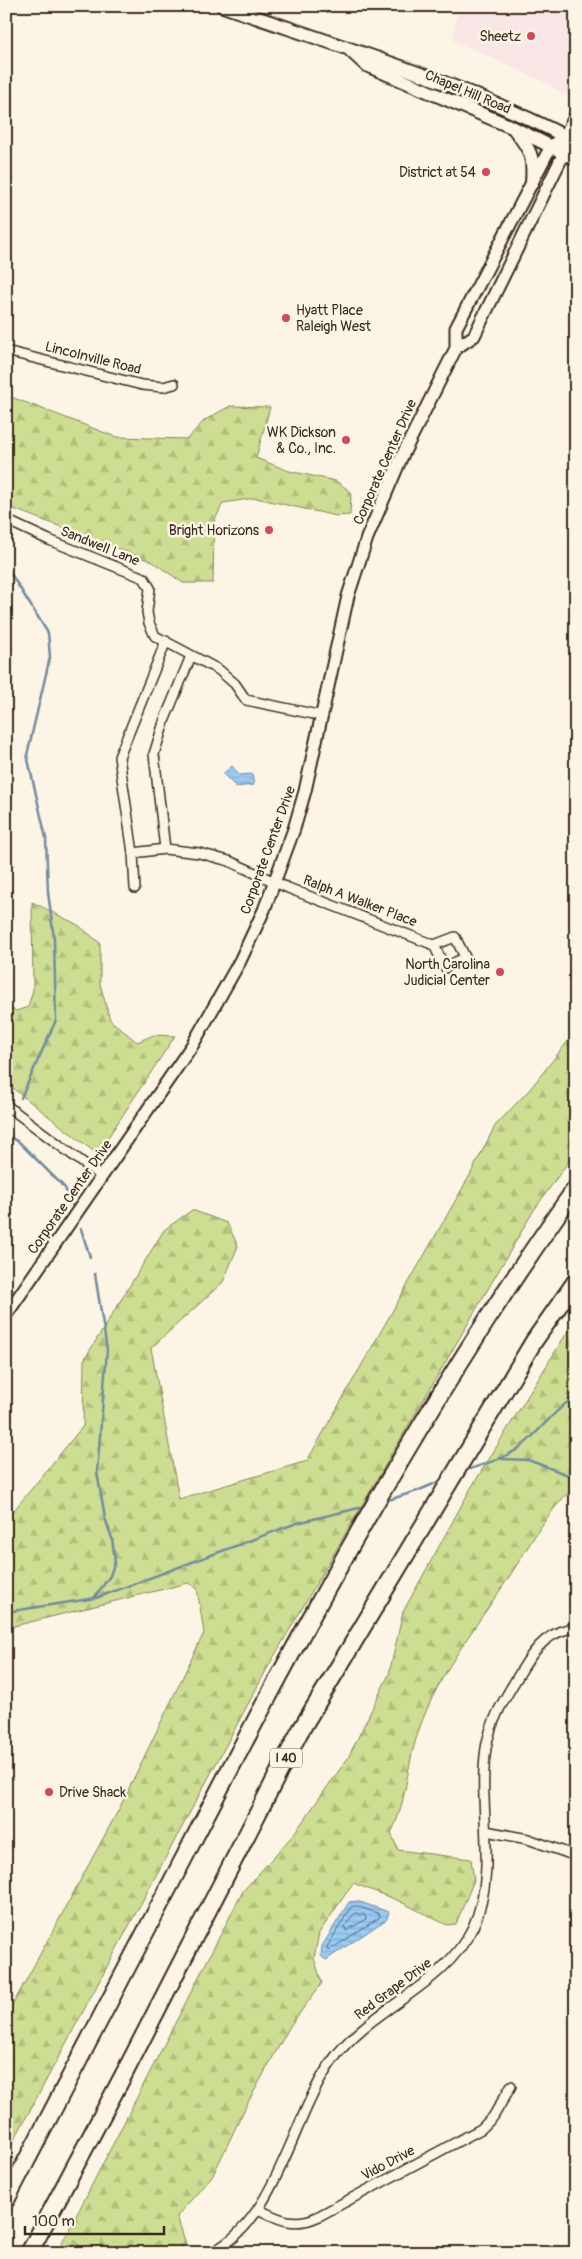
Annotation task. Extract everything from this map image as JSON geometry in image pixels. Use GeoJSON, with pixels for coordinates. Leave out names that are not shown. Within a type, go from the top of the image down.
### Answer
{"type":"FeatureCollection","features":[{"type":"Feature","properties":{"kind":"highway"},"geometry":{"type":"LineString","coordinates":[[6,2200],[241,1746],[400,1457],[538,1240],[576,1188]]}},
{"type":"Feature","properties":{"kind":"highway","name":"I 40"},"geometry":{"type":"LineString","coordinates":[[29,2253],[124,2074],[299,1733],[534,1341],[576,1281]]}},
{"type":"Feature","properties":{"kind":"main road","name":"Chapel Hill Road"},"geometry":{"type":"LineString","coordinates":[[223,6],[351,51],[406,68],[489,100],[576,142]]}},
{"type":"Feature","properties":{"kind":"main road","name":"Chapel Hill Road"},"geometry":{"type":"LineString","coordinates":[[351,51],[366,65],[514,128],[576,159]]}},
{"type":"Feature","properties":{"kind":"main road"},"geometry":{"type":"LineString","coordinates":[[514,128],[530,150],[533,167],[532,183]]}},
{"type":"Feature","properties":{"kind":"street"},"geometry":{"type":"LineString","coordinates":[[564,136],[576,111]]}},
{"type":"Feature","properties":{"kind":"street","name":"Corporate Center Drive"},"geometry":{"type":"LineString","coordinates":[[6,1315],[102,1177],[210,1015],[240,961],[275,882],[305,791],[348,596],[367,538],[402,456],[456,348],[456,328],[551,146],[564,136]]}},
{"type":"Feature","properties":{"kind":"street","name":"Corporate Center Drive"},"geometry":{"type":"LineString","coordinates":[[456,348],[474,336],[564,153],[564,136]]}},
{"type":"Feature","properties":{"kind":"street","name":"Lincolnville Road"},"geometry":{"type":"LineString","coordinates":[[6,351],[142,385],[163,387],[174,384]]}},
{"type":"Feature","properties":{"kind":"street","name":"Sandwell Lane"},"geometry":{"type":"LineString","coordinates":[[6,520],[49,540],[144,578],[150,588],[147,612],[149,623],[155,636],[219,670],[234,684],[246,700],[323,716]]}},
{"type":"Feature","properties":{"kind":"street"},"geometry":{"type":"LineString","coordinates":[[135,888],[119,757],[166,641]]}},
{"type":"Feature","properties":{"kind":"street"},"geometry":{"type":"LineString","coordinates":[[165,850],[154,754],[165,719],[191,656]]}},
{"type":"Feature","properties":{"kind":"street","name":"Ralph A Walker Place"},"geometry":{"type":"LineString","coordinates":[[132,853],[165,850],[199,853],[229,861],[275,882],[434,945]]}},
{"type":"Feature","properties":{"kind":"street"},"geometry":{"type":"LineString","coordinates":[[6,1104],[102,1177]]}},
{"type":"Feature","properties":{"kind":"street","name":"Red Grape Drive"},"geometry":{"type":"LineString","coordinates":[[211,2253],[235,2238],[250,2222],[325,2071],[338,2052],[362,2029],[441,1971],[467,1937],[483,1896],[486,1869],[485,1760],[494,1719],[525,1664],[538,1646],[555,1633],[576,1628]]}},
{"type":"Feature","properties":{"kind":"street"},"geometry":{"type":"LineString","coordinates":[[486,1831],[528,1839],[576,1856]]}},
{"type":"Feature","properties":{"kind":"street","name":"Vido Drive"},"geometry":{"type":"LineString","coordinates":[[258,2209],[290,2223],[306,2222],[317,2217],[481,2129],[493,2117],[511,2086]]}},
{"type":"Feature","properties":{"kind":"shaded area"},"geometry":{"type":"Polygon","coordinates":[[[460,6],[559,6],[576,14],[576,101],[540,80],[453,40],[457,12],[460,6]]]}},
{"type":"Feature","properties":{"kind":"green space"},"geometry":{"type":"Polygon","coordinates":[[[6,395],[116,437],[187,439],[205,420],[230,406],[270,407],[256,458],[289,471],[336,481],[351,492],[350,515],[336,516],[256,498],[223,503],[214,522],[213,583],[183,583],[153,562],[6,506],[6,395]]]}},
{"type":"Feature","properties":{"kind":"green space"},"geometry":{"type":"Polygon","coordinates":[[[32,902],[78,925],[100,943],[100,984],[110,1020],[137,1042],[154,1035],[175,1036],[97,1154],[6,1083],[6,1006],[16,1011],[28,1007],[33,990],[32,902]]]}},
{"type":"Feature","properties":{"kind":"green space"},"geometry":{"type":"Polygon","coordinates":[[[576,1031],[576,1151],[534,1210],[269,1665],[6,2155],[6,2017],[119,1809],[204,1633],[197,1588],[188,1583],[6,1628],[6,1520],[83,1426],[84,1360],[164,1230],[192,1210],[227,1223],[238,1246],[223,1282],[151,1348],[179,1499],[307,1461],[470,1175],[495,1126],[530,1089],[576,1031]]]}},
{"type":"Feature","properties":{"kind":"green space"},"geometry":{"type":"Polygon","coordinates":[[[576,1318],[576,1485],[556,1506],[540,1529],[443,1677],[432,1698],[415,1742],[403,1800],[391,1833],[398,1850],[471,1859],[474,1880],[456,1924],[447,1925],[399,1901],[353,1883],[319,1933],[314,1958],[322,1983],[290,2026],[246,2106],[213,2175],[177,2216],[186,2244],[174,2253],[57,2253],[243,1891],[293,1835],[348,1758],[389,1674],[403,1612],[471,1488],[576,1318]]]}},
{"type":"Feature","properties":{"kind":"water"},"geometry":{"type":"Polygon","coordinates":[[[232,766],[239,775],[252,774],[254,785],[236,787],[223,774],[232,766]]]}},
{"type":"Feature","properties":{"kind":"water"},"geometry":{"type":"Polygon","coordinates":[[[357,1901],[389,1912],[387,1919],[326,1960],[321,1956],[322,1946],[349,1902],[357,1901]]]}},
{"type":"Feature","properties":{"kind":"waterway"},"geometry":{"type":"LineString","coordinates":[[6,566],[48,633],[50,657],[27,755],[46,838],[48,892],[54,939],[56,1020],[21,1098]]}},
{"type":"Feature","properties":{"kind":"waterway"},"geometry":{"type":"LineString","coordinates":[[6,1132],[8,1128]]}},
{"type":"Feature","properties":{"kind":"waterway"},"geometry":{"type":"LineString","coordinates":[[6,1135],[19,1142],[65,1188],[73,1207]]}},
{"type":"Feature","properties":{"kind":"waterway"},"geometry":{"type":"LineString","coordinates":[[81,1229],[90,1257]]}},
{"type":"Feature","properties":{"kind":"waterway"},"geometry":{"type":"LineString","coordinates":[[94,1598],[110,1576],[115,1561],[112,1538],[105,1518],[97,1472],[107,1350],[95,1274]]}},
{"type":"Feature","properties":{"kind":"waterway"},"geometry":{"type":"LineString","coordinates":[[463,1471],[510,1454],[531,1438],[568,1401],[576,1396]]}},
{"type":"Feature","properties":{"kind":"waterway"},"geometry":{"type":"LineString","coordinates":[[502,1459],[528,1460],[576,1478]]}},
{"type":"Feature","properties":{"kind":"waterway"},"geometry":{"type":"LineString","coordinates":[[385,1501],[443,1480]]}},
{"type":"Feature","properties":{"kind":"waterway"},"geometry":{"type":"LineString","coordinates":[[6,1612],[96,1598],[297,1523],[367,1506]]}},
{"type":"Feature","properties":{"kind":"place","name":"Sheetz"},"geometry":{"type":"Point","coordinates":[531,36]}},
{"type":"Feature","properties":{"kind":"place","name":"District at 54"},"geometry":{"type":"Point","coordinates":[486,172]}},
{"type":"Feature","properties":{"kind":"place","name":"Hyatt Place Raleigh West"},"geometry":{"type":"Point","coordinates":[286,318]}},
{"type":"Feature","properties":{"kind":"place","name":"WK Dickson & Co., Inc."},"geometry":{"type":"Point","coordinates":[346,440]}},
{"type":"Feature","properties":{"kind":"place","name":"Bright Horizons"},"geometry":{"type":"Point","coordinates":[269,530]}},
{"type":"Feature","properties":{"kind":"place","name":"North Carolina Judicial Center"},"geometry":{"type":"Point","coordinates":[500,972]}},
{"type":"Feature","properties":{"kind":"place","name":"Drive Shack"},"geometry":{"type":"Point","coordinates":[49,1792]}}]}
